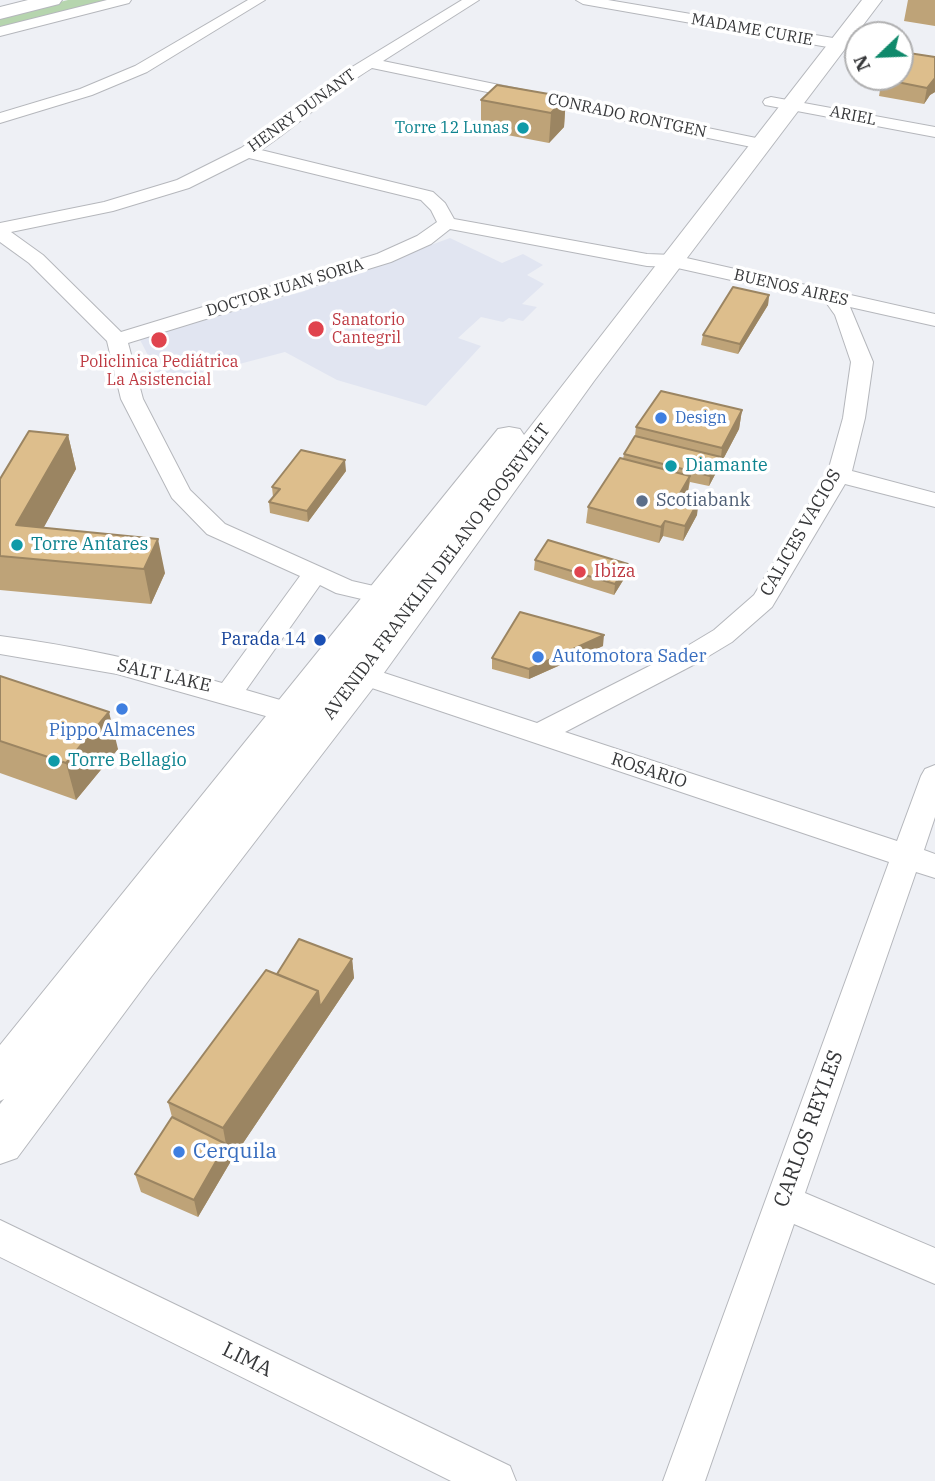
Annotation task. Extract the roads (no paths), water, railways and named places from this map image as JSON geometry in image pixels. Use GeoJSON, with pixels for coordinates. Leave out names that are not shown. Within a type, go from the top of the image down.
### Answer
{"type":"FeatureCollection","features":[{"type":"Feature","properties":{"kind":"main road"},"geometry":{"type":"LineString","coordinates":[[0,5],[19,0]]}},
{"type":"Feature","properties":{"kind":"main road"},"geometry":{"type":"LineString","coordinates":[[0,13],[52,0]]}},
{"type":"Feature","properties":{"kind":"main road","name":"AVENIDA FRANKLIN DELANO ROOSEVELT"},"geometry":{"type":"LineString","coordinates":[[829,43],[854,0]]}},
{"type":"Feature","properties":{"kind":"main road","name":"AVENIDA FRANKLIN DELANO ROOSEVELT"},"geometry":{"type":"LineString","coordinates":[[0,1142],[135,964],[306,717],[379,596],[660,260],[829,43],[872,0]]}},
{"type":"Feature","properties":{"kind":"main road","name":"AVENIDA FRANKLIN DELANO ROOSEVELT"},"geometry":{"type":"LineString","coordinates":[[0,1080],[306,717],[363,675],[584,375],[660,260]]}},
{"type":"Feature","properties":{"kind":"street"},"geometry":{"type":"LineString","coordinates":[[0,32],[124,0]]}},
{"type":"Feature","properties":{"kind":"street"},"geometry":{"type":"LineString","coordinates":[[0,118],[86,92],[141,69],[258,0]]}},
{"type":"Feature","properties":{"kind":"street","name":"HENRY DUNANT"},"geometry":{"type":"LineString","coordinates":[[0,231],[147,197],[183,184],[247,152],[283,128],[340,81],[472,0]]}},
{"type":"Feature","properties":{"kind":"street","name":"MADAME CURIE"},"geometry":{"type":"LineString","coordinates":[[583,0],[829,43]]}},
{"type":"Feature","properties":{"kind":"street","name":"CONRADO RONTGEN"},"geometry":{"type":"LineString","coordinates":[[369,63],[751,142]]}},
{"type":"Feature","properties":{"kind":"street","name":"ARIEL"},"geometry":{"type":"LineString","coordinates":[[782,103],[935,132]]}},
{"type":"Feature","properties":{"kind":"street"},"geometry":{"type":"LineString","coordinates":[[247,152],[427,196],[439,207],[447,223]]}},
{"type":"Feature","properties":{"kind":"street","name":"BUENOS AIRES"},"geometry":{"type":"LineString","coordinates":[[447,223],[660,260],[935,320]]}},
{"type":"Feature","properties":{"kind":"street","name":"DOCTOR JUAN SORIA"},"geometry":{"type":"LineString","coordinates":[[117,340],[384,258],[424,240],[447,223]]}},
{"type":"Feature","properties":{"kind":"street"},"geometry":{"type":"LineString","coordinates":[[0,231],[77,296],[117,340],[132,399],[180,493],[216,529],[348,588],[416,604]]}},
{"type":"Feature","properties":{"kind":"street","name":"CALICES VACIOS"},"geometry":{"type":"LineString","coordinates":[[538,734],[688,657],[723,636],[763,601],[839,475],[854,418],[862,362],[845,314],[832,297]]}},
{"type":"Feature","properties":{"kind":"street"},"geometry":{"type":"LineString","coordinates":[[839,475],[935,500]]}},
{"type":"Feature","properties":{"kind":"street"},"geometry":{"type":"LineString","coordinates":[[230,692],[315,574]]}},
{"type":"Feature","properties":{"kind":"street","name":"SALT LAKE"},"geometry":{"type":"LineString","coordinates":[[0,645],[52,650],[230,692],[306,717]]}},
{"type":"Feature","properties":{"kind":"street","name":"ROSARIO"},"geometry":{"type":"LineString","coordinates":[[363,675],[920,862]]}},
{"type":"Feature","properties":{"kind":"street","name":"CARLOS REYLES"},"geometry":{"type":"LineString","coordinates":[[684,1481],[783,1202],[920,862],[935,776]]}},
{"type":"Feature","properties":{"kind":"street"},"geometry":{"type":"LineString","coordinates":[[783,1202],[935,1266]]}},
{"type":"Feature","properties":{"kind":"street","name":"LIMA"},"geometry":{"type":"LineString","coordinates":[[0,1238],[495,1481]]}},
{"type":"Feature","properties":{"kind":"place","name":"Torre 12 Lunas"},"geometry":{"type":"Point","coordinates":[523,128]}},
{"type":"Feature","properties":{"kind":"place","name":"Sanatorio Cantegril"},"geometry":{"type":"Point","coordinates":[316,329]}},
{"type":"Feature","properties":{"kind":"place","name":"Policlinica Pediátrica La Asistencial"},"geometry":{"type":"Point","coordinates":[159,340]}},
{"type":"Feature","properties":{"kind":"place","name":"Design"},"geometry":{"type":"Point","coordinates":[661,418]}},
{"type":"Feature","properties":{"kind":"place","name":"Diamante"},"geometry":{"type":"Point","coordinates":[671,466]}},
{"type":"Feature","properties":{"kind":"place","name":"Scotiabank"},"geometry":{"type":"Point","coordinates":[642,501]}},
{"type":"Feature","properties":{"kind":"place","name":"Torre Antares"},"geometry":{"type":"Point","coordinates":[17,545]}},
{"type":"Feature","properties":{"kind":"place","name":"Ibiza"},"geometry":{"type":"Point","coordinates":[580,572]}},
{"type":"Feature","properties":{"kind":"place","name":"Parada 14"},"geometry":{"type":"Point","coordinates":[320,640]}},
{"type":"Feature","properties":{"kind":"place","name":"Automotora Sader"},"geometry":{"type":"Point","coordinates":[538,657]}},
{"type":"Feature","properties":{"kind":"place","name":"Pippo Almacenes"},"geometry":{"type":"Point","coordinates":[122,709]}},
{"type":"Feature","properties":{"kind":"place","name":"Torre Bellagio"},"geometry":{"type":"Point","coordinates":[54,761]}},
{"type":"Feature","properties":{"kind":"place","name":"Cerquila"},"geometry":{"type":"Point","coordinates":[179,1152]}}]}
